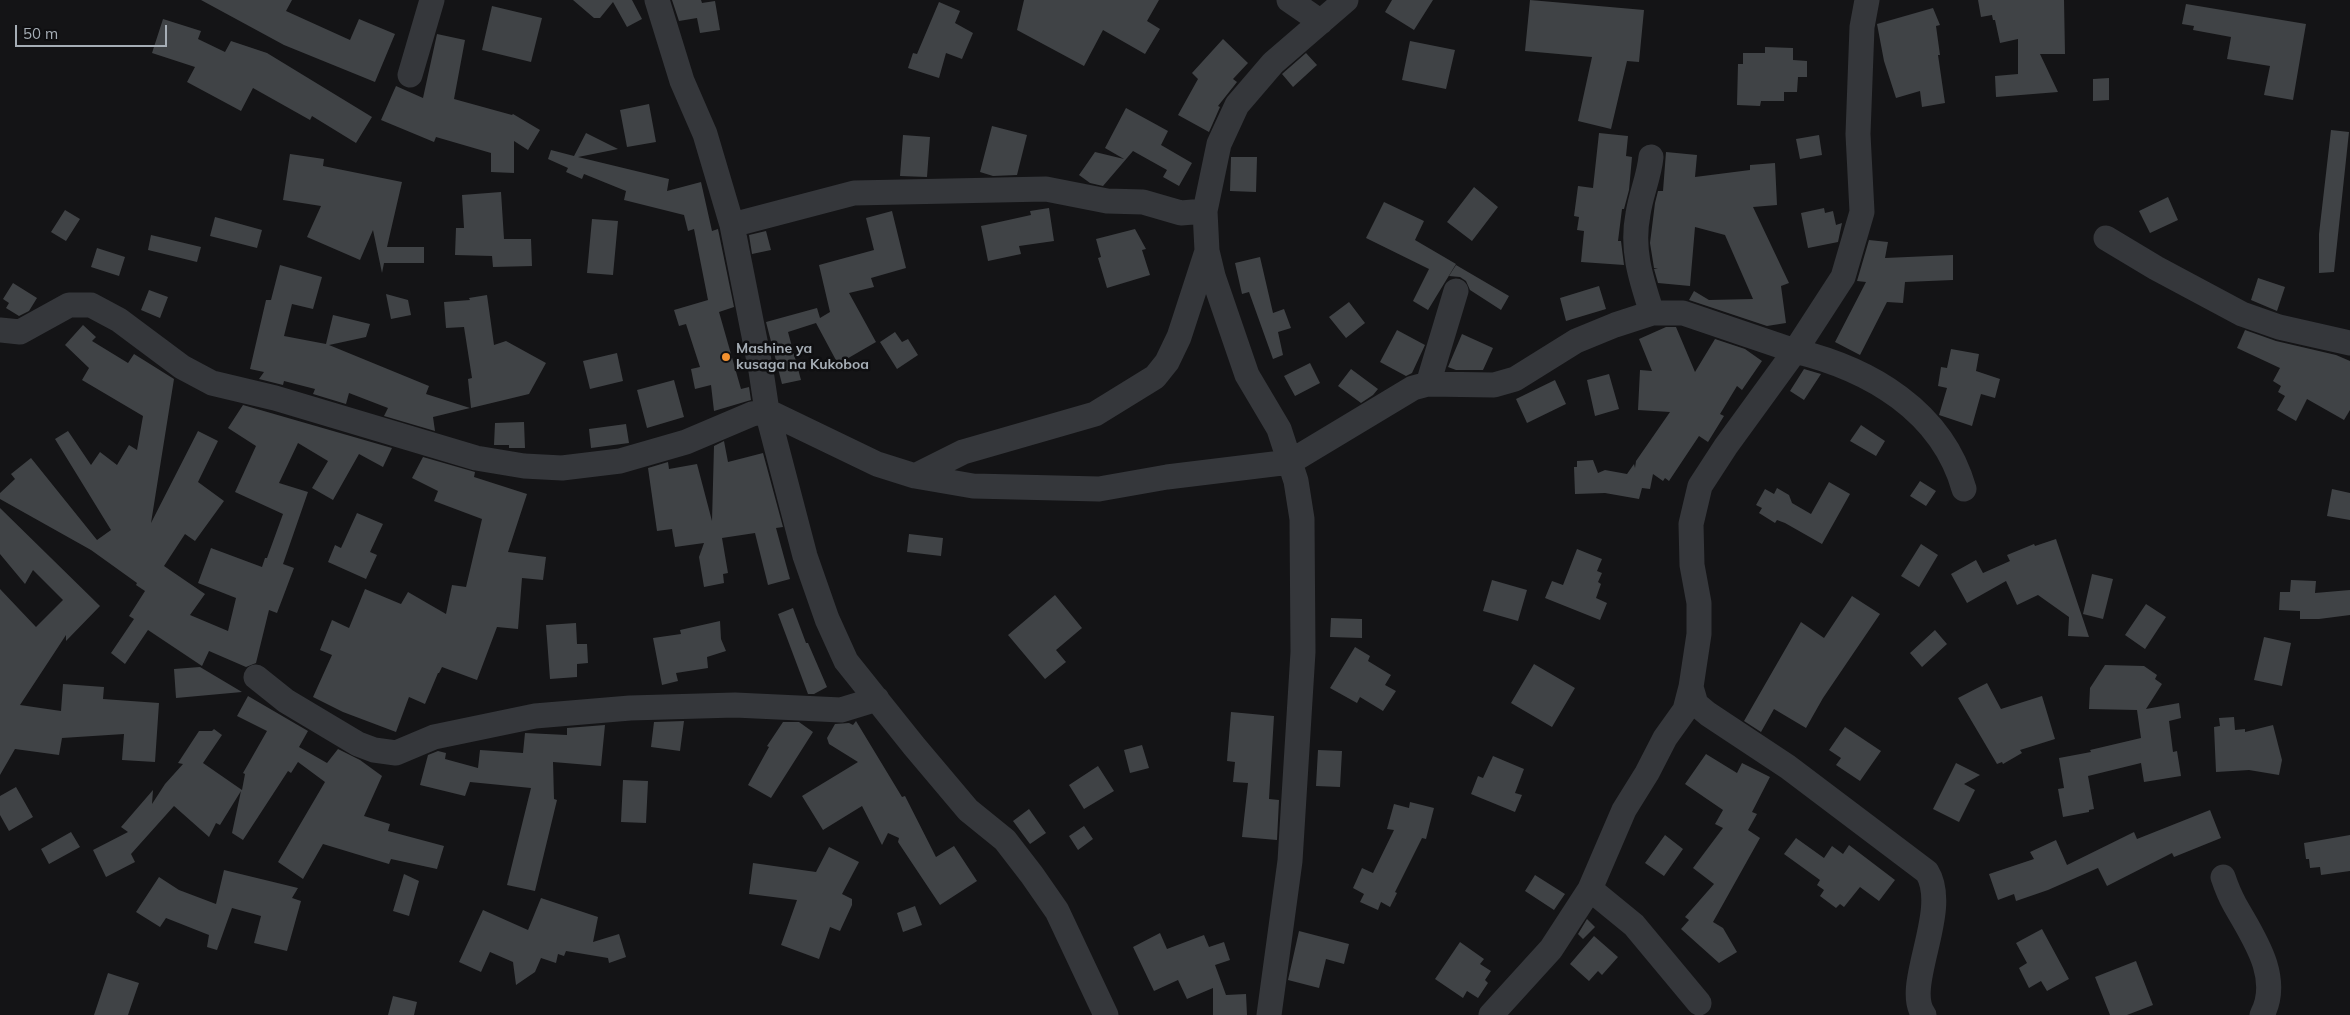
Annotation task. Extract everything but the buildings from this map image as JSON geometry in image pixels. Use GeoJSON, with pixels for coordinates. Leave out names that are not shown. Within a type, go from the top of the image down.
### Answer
{"type":"FeatureCollection","features":[{"type":"Feature","properties":{"kind":"street"},"geometry":{"type":"LineString","coordinates":[[410,75],[432,0]]}},
{"type":"Feature","properties":{"kind":"street"},"geometry":{"type":"LineString","coordinates":[[657,0],[682,81],[705,134],[732,225],[761,371],[767,411],[805,556],[827,619],[846,661],[876,699],[968,810],[1005,840],[1032,875],[1060,917],[1106,1015]]}},
{"type":"Feature","properties":{"kind":"street"},"geometry":{"type":"LineString","coordinates":[[1289,0],[1321,22]]}},
{"type":"Feature","properties":{"kind":"street"},"geometry":{"type":"LineString","coordinates":[[1269,1015],[1290,862],[1303,652],[1302,519],[1296,481],[1279,429],[1247,374],[1207,251],[1205,212],[1219,144],[1237,105],[1273,63],[1346,0]]}},
{"type":"Feature","properties":{"kind":"street"},"geometry":{"type":"LineString","coordinates":[[1491,1015],[1551,949],[1590,889],[1624,810],[1647,773],[1665,738],[1685,710],[1691,687],[1699,634],[1699,603],[1692,565],[1691,524],[1700,486],[1726,446],[1795,351],[1843,277],[1862,212],[1858,134],[1862,27],[1867,0]]}},
{"type":"Feature","properties":{"kind":"street"},"geometry":{"type":"LineString","coordinates":[[1650,157],[1650,172],[1638,215],[1636,242],[1638,269],[1652,313]]}},
{"type":"Feature","properties":{"kind":"street"},"geometry":{"type":"LineString","coordinates":[[732,225],[854,193],[1052,189],[1107,201],[1143,202],[1170,211],[1205,212]]}},
{"type":"Feature","properties":{"kind":"street"},"geometry":{"type":"LineString","coordinates":[[2106,238],[2156,268],[2242,314],[2279,327],[2350,343]]}},
{"type":"Feature","properties":{"kind":"street"},"geometry":{"type":"LineString","coordinates":[[915,476],[962,452],[1095,414],[1155,377],[1167,362],[1178,337],[1207,251]]}},
{"type":"Feature","properties":{"kind":"street"},"geometry":{"type":"LineString","coordinates":[[1428,384],[1456,291]]}},
{"type":"Feature","properties":{"kind":"street"},"geometry":{"type":"LineString","coordinates":[[0,330],[20,332],[68,305],[91,305],[119,320],[182,366],[212,383],[275,398],[476,458],[524,466],[562,468],[620,461],[686,442],[752,414],[767,411],[877,464],[915,476],[973,486],[1099,489],[1167,477],[1290,462],[1413,388],[1428,384],[1494,385],[1515,379],[1576,341],[1614,324],[1652,313],[1683,313],[1795,351],[1841,364],[1877,382],[1913,407],[1949,452],[1964,489]]}},
{"type":"Feature","properties":{"kind":"street"},"geometry":{"type":"LineString","coordinates":[[256,677],[286,701],[358,744],[374,750],[396,753],[434,737],[535,716],[630,708],[765,705],[841,710],[876,699]]}},
{"type":"Feature","properties":{"kind":"street"},"geometry":{"type":"LineString","coordinates":[[1691,687],[1696,704],[1708,714],[1788,767],[1926,872],[1932,881],[1934,898],[1919,988],[1918,1013]]}},
{"type":"Feature","properties":{"kind":"street"},"geometry":{"type":"LineString","coordinates":[[2223,877],[2234,903],[2258,942],[2270,987],[2262,1015]]}},
{"type":"Feature","properties":{"kind":"street"},"geometry":{"type":"LineString","coordinates":[[1590,889],[1634,925],[1699,1003]]}},
{"type":"Feature","properties":{"kind":"place","name":"Mashine ya kusaga na Kukoboa"},"geometry":{"type":"Point","coordinates":[726,357]}}]}
